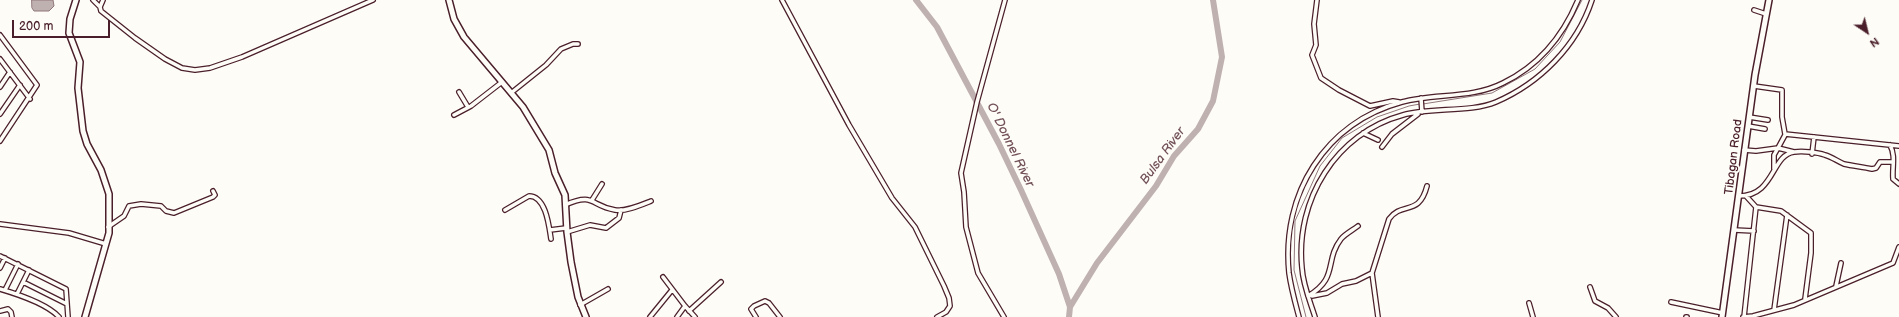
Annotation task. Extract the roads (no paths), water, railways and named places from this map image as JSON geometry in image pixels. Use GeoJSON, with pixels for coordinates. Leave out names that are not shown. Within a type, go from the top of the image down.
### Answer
{"type":"FeatureCollection","features":[{"type":"Feature","properties":{"kind":"street"},"geometry":{"type":"LineString","coordinates":[[76,0],[70,18],[69,33],[80,62],[78,88],[85,138],[101,170],[109,194],[106,244],[84,317]]}},
{"type":"Feature","properties":{"kind":"street"},"geometry":{"type":"LineString","coordinates":[[93,0],[100,7],[101,11],[165,59],[182,68],[195,70],[210,68],[242,57],[373,0]]}},
{"type":"Feature","properties":{"kind":"street"},"geometry":{"type":"LineString","coordinates":[[100,7],[103,0]]}},
{"type":"Feature","properties":{"kind":"street"},"geometry":{"type":"LineString","coordinates":[[449,0],[454,19],[464,37],[511,93],[538,129],[549,150],[555,173],[565,195],[566,230],[571,262],[580,305],[584,316]]}},
{"type":"Feature","properties":{"kind":"street"},"geometry":{"type":"LineString","coordinates":[[782,0],[849,125],[892,198],[912,223],[920,236],[949,298],[948,309],[942,316],[937,317]]}},
{"type":"Feature","properties":{"kind":"street"},"geometry":{"type":"LineString","coordinates":[[1004,317],[978,273],[966,227],[964,192],[961,173],[977,102],[1005,0]]}},
{"type":"Feature","properties":{"kind":"street"},"geometry":{"type":"LineString","coordinates":[[1317,0],[1314,24],[1316,45],[1312,54],[1322,78],[1339,90],[1370,106],[1393,101],[1400,102]]}},
{"type":"Feature","properties":{"kind":"street"},"geometry":{"type":"LineString","coordinates":[[1299,317],[1289,273],[1289,241],[1294,212],[1305,181],[1324,151],[1342,132],[1372,113],[1400,102],[1490,88],[1518,74],[1546,52],[1571,17],[1578,0]]}},
{"type":"Feature","properties":{"kind":"street"},"geometry":{"type":"LineString","coordinates":[[1315,317],[1303,279],[1301,253],[1303,228],[1307,208],[1314,192],[1332,162],[1348,145],[1363,133],[1381,123],[1404,115],[1422,111],[1486,106],[1520,89],[1548,69],[1577,35],[1592,0]]}},
{"type":"Feature","properties":{"kind":"street","name":"Tibagan Road"},"geometry":{"type":"LineString","coordinates":[[1722,315],[1744,150],[1769,0]]}},
{"type":"Feature","properties":{"kind":"street"},"geometry":{"type":"LineString","coordinates":[[1754,10],[1766,14]]}},
{"type":"Feature","properties":{"kind":"street"},"geometry":{"type":"LineString","coordinates":[[0,35],[37,83],[37,86],[30,99],[0,141]]}},
{"type":"Feature","properties":{"kind":"street"},"geometry":{"type":"LineString","coordinates":[[511,93],[552,60],[561,50],[573,44],[578,44]]}},
{"type":"Feature","properties":{"kind":"street"},"geometry":{"type":"LineString","coordinates":[[0,59],[30,99]]}},
{"type":"Feature","properties":{"kind":"street"},"geometry":{"type":"LineString","coordinates":[[0,87],[10,72]]}},
{"type":"Feature","properties":{"kind":"street"},"geometry":{"type":"LineString","coordinates":[[454,115],[468,107],[502,82]]}},
{"type":"Feature","properties":{"kind":"street"},"geometry":{"type":"LineString","coordinates":[[0,114],[20,85]]}},
{"type":"Feature","properties":{"kind":"street"},"geometry":{"type":"LineString","coordinates":[[1754,86],[1782,90],[1782,117],[1785,134],[1774,155],[1774,170]]}},
{"type":"Feature","properties":{"kind":"street"},"geometry":{"type":"LineString","coordinates":[[458,92],[468,107]]}},
{"type":"Feature","properties":{"kind":"street"},"geometry":{"type":"LineString","coordinates":[[1421,99],[1422,111]]}},
{"type":"Feature","properties":{"kind":"street"},"geometry":{"type":"LineString","coordinates":[[1382,147],[1392,134],[1422,111]]}},
{"type":"Feature","properties":{"kind":"street"},"geometry":{"type":"LineString","coordinates":[[1749,117],[1768,120]]}},
{"type":"Feature","properties":{"kind":"street"},"geometry":{"type":"LineString","coordinates":[[1748,126],[1765,129]]}},
{"type":"Feature","properties":{"kind":"street"},"geometry":{"type":"LineString","coordinates":[[1363,133],[1378,140]]}},
{"type":"Feature","properties":{"kind":"street"},"geometry":{"type":"LineString","coordinates":[[1785,134],[1899,146]]}},
{"type":"Feature","properties":{"kind":"street"},"geometry":{"type":"LineString","coordinates":[[1812,154],[1814,137]]}},
{"type":"Feature","properties":{"kind":"street"},"geometry":{"type":"LineString","coordinates":[[1890,146],[1894,154],[1892,162],[1894,178],[1899,184]]}},
{"type":"Feature","properties":{"kind":"street"},"geometry":{"type":"LineString","coordinates":[[1744,150],[1756,151],[1778,148],[1794,152],[1823,154],[1837,161],[1872,170],[1876,168],[1880,162],[1892,162]]}},
{"type":"Feature","properties":{"kind":"street"},"geometry":{"type":"LineString","coordinates":[[1739,196],[1746,196],[1765,186],[1782,159],[1794,152]]}},
{"type":"Feature","properties":{"kind":"street"},"geometry":{"type":"LineString","coordinates":[[592,200],[602,184]]}},
{"type":"Feature","properties":{"kind":"street"},"geometry":{"type":"LineString","coordinates":[[1378,317],[1372,273],[1389,219],[1395,212],[1415,206],[1419,203],[1425,194],[1427,186]]}},
{"type":"Feature","properties":{"kind":"street"},"geometry":{"type":"LineString","coordinates":[[108,227],[124,216],[129,206],[141,204],[161,206],[166,211],[174,212],[213,197],[215,195],[213,191]]}},
{"type":"Feature","properties":{"kind":"street"},"geometry":{"type":"LineString","coordinates":[[505,210],[529,196],[535,197],[543,205],[551,239]]}},
{"type":"Feature","properties":{"kind":"street"},"geometry":{"type":"LineString","coordinates":[[1746,196],[1756,207],[1778,210],[1804,226],[1812,234],[1805,299]]}},
{"type":"Feature","properties":{"kind":"street"},"geometry":{"type":"LineString","coordinates":[[565,205],[583,199],[592,200],[604,207],[621,210],[651,201]]}},
{"type":"Feature","properties":{"kind":"street"},"geometry":{"type":"LineString","coordinates":[[1756,207],[1744,317],[1795,304],[1893,263],[1899,247]]}},
{"type":"Feature","properties":{"kind":"street"},"geometry":{"type":"LineString","coordinates":[[550,230],[566,230],[590,225],[606,228],[619,218],[621,210]]}},
{"type":"Feature","properties":{"kind":"street"},"geometry":{"type":"LineString","coordinates":[[1774,310],[1787,215]]}},
{"type":"Feature","properties":{"kind":"street"},"geometry":{"type":"LineString","coordinates":[[0,224],[69,233],[106,244]]}},
{"type":"Feature","properties":{"kind":"street"},"geometry":{"type":"LineString","coordinates":[[1308,296],[1322,287],[1329,276],[1332,257],[1341,240],[1358,226]]}},
{"type":"Feature","properties":{"kind":"street"},"geometry":{"type":"LineString","coordinates":[[1734,230],[1754,231]]}},
{"type":"Feature","properties":{"kind":"street"},"geometry":{"type":"LineString","coordinates":[[0,256],[66,289],[68,317]]}},
{"type":"Feature","properties":{"kind":"street"},"geometry":{"type":"LineString","coordinates":[[0,268],[5,258]]}},
{"type":"Feature","properties":{"kind":"street"},"geometry":{"type":"LineString","coordinates":[[1836,286],[1841,263]]}},
{"type":"Feature","properties":{"kind":"street"},"geometry":{"type":"LineString","coordinates":[[5,290],[18,264]]}},
{"type":"Feature","properties":{"kind":"street"},"geometry":{"type":"LineString","coordinates":[[17,294],[29,270]]}},
{"type":"Feature","properties":{"kind":"street"},"geometry":{"type":"LineString","coordinates":[[1308,296],[1327,293],[1342,284],[1356,281],[1372,273]]}},
{"type":"Feature","properties":{"kind":"street"},"geometry":{"type":"LineString","coordinates":[[663,277],[684,306],[695,317]]}},
{"type":"Feature","properties":{"kind":"street"},"geometry":{"type":"LineString","coordinates":[[23,282],[67,304]]}},
{"type":"Feature","properties":{"kind":"street"},"geometry":{"type":"LineString","coordinates":[[690,311],[721,282]]}},
{"type":"Feature","properties":{"kind":"street"},"geometry":{"type":"LineString","coordinates":[[1590,287],[1595,301],[1608,308],[1616,317]]}},
{"type":"Feature","properties":{"kind":"street"},"geometry":{"type":"LineString","coordinates":[[0,289],[17,294],[54,312],[59,317]]}},
{"type":"Feature","properties":{"kind":"street"},"geometry":{"type":"LineString","coordinates":[[580,305],[608,289]]}},
{"type":"Feature","properties":{"kind":"street"},"geometry":{"type":"LineString","coordinates":[[650,317],[672,290]]}},
{"type":"Feature","properties":{"kind":"street"},"geometry":{"type":"LineString","coordinates":[[756,317],[751,309],[765,301],[769,303],[780,317]]}},
{"type":"Feature","properties":{"kind":"street"},"geometry":{"type":"LineString","coordinates":[[1671,302],[1722,315]]}},
{"type":"Feature","properties":{"kind":"street"},"geometry":{"type":"LineString","coordinates":[[1529,303],[1533,317]]}},
{"type":"Feature","properties":{"kind":"street"},"geometry":{"type":"LineString","coordinates":[[677,317],[684,306]]}},
{"type":"Feature","properties":{"kind":"street"},"geometry":{"type":"LineString","coordinates":[[0,311],[3,309],[8,309],[11,312],[12,317]]}},
{"type":"Feature","properties":{"kind":"waterway","name":"O' Donnel River"},"geometry":{"type":"LineString","coordinates":[[916,0],[937,27],[999,144],[1059,274],[1070,307],[1069,317]]}},
{"type":"Feature","properties":{"kind":"waterway","name":"Bulsa River"},"geometry":{"type":"LineString","coordinates":[[1070,307],[1097,263],[1156,186],[1174,156],[1198,129],[1213,101],[1222,57],[1213,0]]}},
{"type":"Feature","properties":{"kind":"waterway"},"geometry":{"type":"LineString","coordinates":[[1423,104],[1492,93],[1535,69],[1560,42],[1582,0]]}},
{"type":"Feature","properties":{"kind":"waterway"},"geometry":{"type":"LineString","coordinates":[[1306,317],[1294,270],[1295,221],[1320,166],[1342,138],[1377,117],[1409,106],[1420,104]]}}]}
